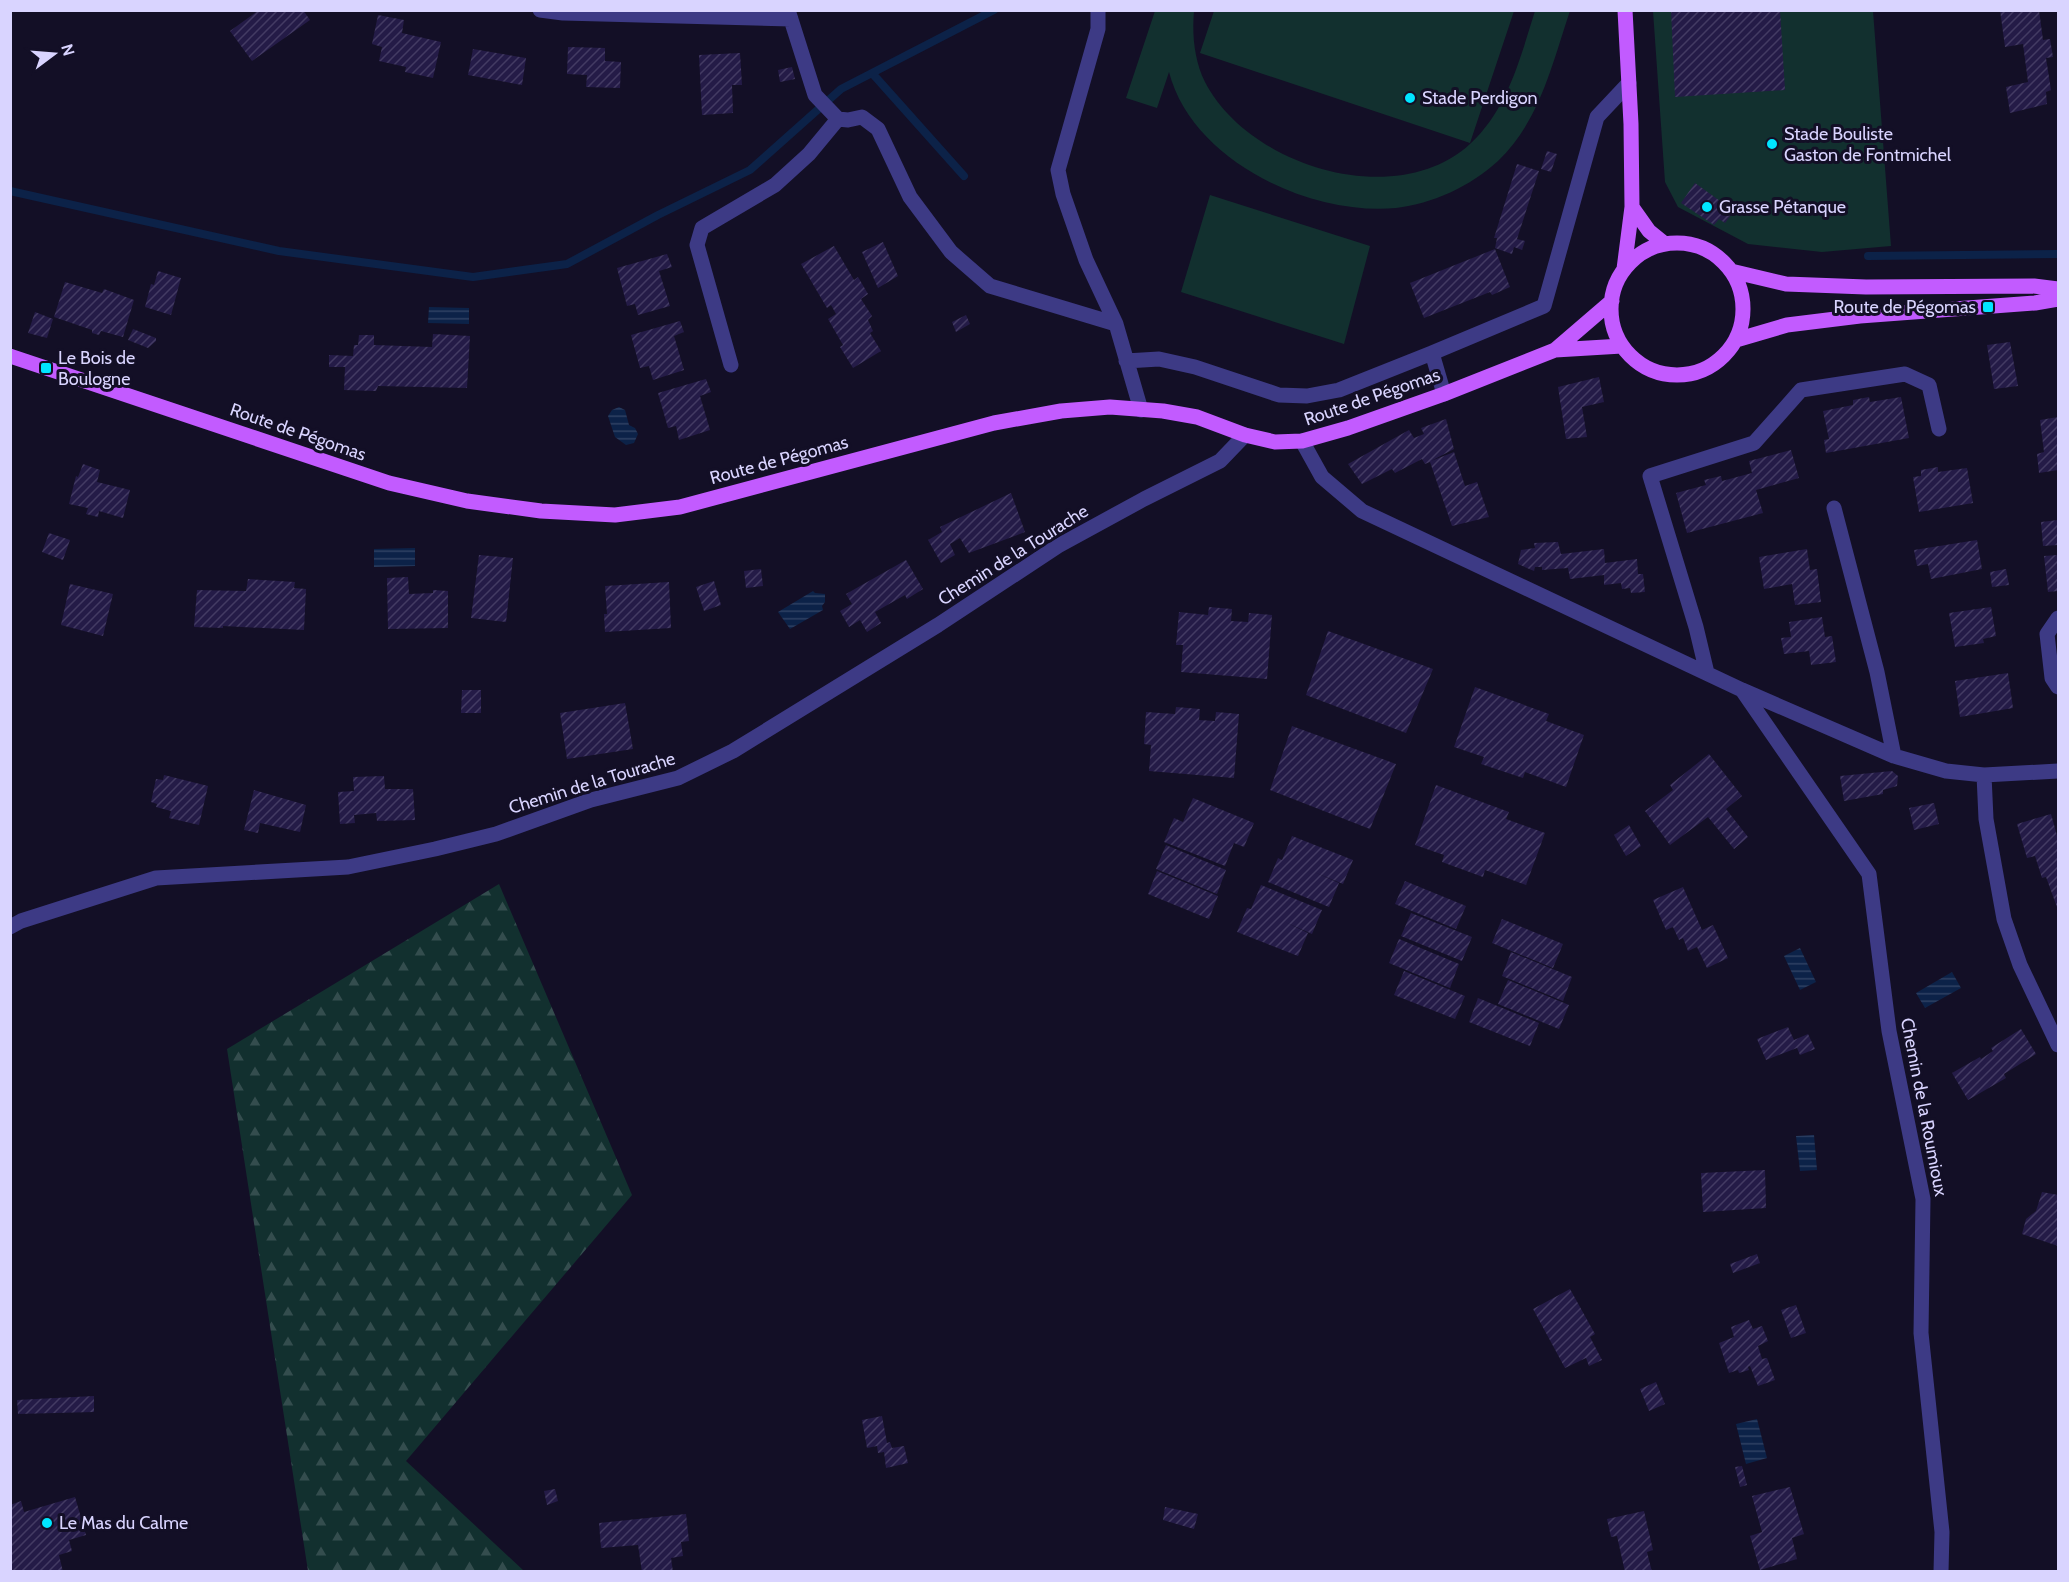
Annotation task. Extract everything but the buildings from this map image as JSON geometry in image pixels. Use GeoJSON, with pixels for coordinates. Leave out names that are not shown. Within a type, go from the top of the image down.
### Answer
{"type":"FeatureCollection","features":[{"type":"Feature","properties":{"kind":"main road"},"geometry":{"type":"LineString","coordinates":[[1624,269],[1643,253],[1665,244],[1684,243],[1702,248],[1718,257],[1731,271],[1739,287],[1743,305],[1742,323],[1736,340],[1726,354],[1713,365],[1697,372],[1681,376],[1663,374],[1647,368],[1633,358],[1622,346],[1615,332],[1611,317],[1612,301],[1616,285],[1624,269],[1632,207],[1625,10]]}},
{"type":"Feature","properties":{"kind":"main road"},"geometry":{"type":"LineString","coordinates":[[1632,207],[1649,231],[1665,244]]}},
{"type":"Feature","properties":{"kind":"main road"},"geometry":{"type":"LineString","coordinates":[[1731,271],[1786,284],[1866,287],[2034,286],[2058,289]]}},
{"type":"Feature","properties":{"kind":"main road"},"geometry":{"type":"LineString","coordinates":[[1736,340],[1787,325],[1818,321],[2035,303],[2058,299]]}},
{"type":"Feature","properties":{"kind":"main road","name":"Route de Pégomas"},"geometry":{"type":"LineString","coordinates":[[1556,350],[1612,301]]}},
{"type":"Feature","properties":{"kind":"main road","name":"Route de Pégomas"},"geometry":{"type":"LineString","coordinates":[[10,356],[389,483],[467,501],[541,511],[615,515],[680,507],[994,423],[1061,411],[1110,407],[1141,410],[1197,417],[1245,435],[1275,442],[1302,441],[1348,428],[1444,394],[1556,350],[1622,346]]}},
{"type":"Feature","properties":{"kind":"street"},"geometry":{"type":"LineString","coordinates":[[540,10],[563,14],[790,15],[815,95],[834,115],[848,120],[862,117],[878,129],[910,197],[951,252],[990,286],[1116,324]]}},
{"type":"Feature","properties":{"kind":"street"},"geometry":{"type":"LineString","coordinates":[[1098,10],[1098,30],[1058,170],[1063,194],[1086,260],[1116,324],[1141,410]]}},
{"type":"Feature","properties":{"kind":"street"},"geometry":{"type":"LineString","coordinates":[[1125,361],[1159,359],[1196,367],[1279,395],[1307,396],[1339,390],[1544,306],[1597,117],[1629,83]]}},
{"type":"Feature","properties":{"kind":"street"},"geometry":{"type":"LineString","coordinates":[[731,365],[697,245],[702,228],[775,185],[809,154],[834,115]]}},
{"type":"Feature","properties":{"kind":"street"},"geometry":{"type":"LineString","coordinates":[[1432,353],[1444,394]]}},
{"type":"Feature","properties":{"kind":"street"},"geometry":{"type":"LineString","coordinates":[[1707,673],[1696,627],[1650,476],[1754,443],[1801,390],[1905,374],[1929,385],[1939,429]]}},
{"type":"Feature","properties":{"kind":"street","name":"Chemin de la Tourache"},"geometry":{"type":"LineString","coordinates":[[10,927],[21,921],[156,878],[348,867],[435,849],[496,834],[591,800],[678,778],[742,746],[938,625],[1058,546],[1220,461],[1245,435]]}},
{"type":"Feature","properties":{"kind":"street"},"geometry":{"type":"LineString","coordinates":[[1302,441],[1322,477],[1362,511],[1742,690],[1894,756],[1946,771],[1983,775],[2058,771]]}},
{"type":"Feature","properties":{"kind":"street"},"geometry":{"type":"LineString","coordinates":[[1834,508],[1877,672],[1894,756]]}},
{"type":"Feature","properties":{"kind":"street"},"geometry":{"type":"LineString","coordinates":[[2058,618],[2047,634],[2052,678],[2058,687]]}},
{"type":"Feature","properties":{"kind":"street","name":"Chemin de la Roumioux"},"geometry":{"type":"LineString","coordinates":[[1742,690],[1869,874],[1888,1031],[1923,1199],[1921,1334],[1942,1533],[1941,1572]]}},
{"type":"Feature","properties":{"kind":"street"},"geometry":{"type":"LineString","coordinates":[[1983,775],[1986,819],[2004,919],[2020,965],[2058,1046]]}},
{"type":"Feature","properties":{"kind":"green space","name":"Stade Perdigon"},"geometry":{"type":"Polygon","coordinates":[[[1214,10],[1514,11],[1470,143],[1200,53],[1214,10]]]}},
{"type":"Feature","properties":{"kind":"green space"},"geometry":{"type":"Polygon","coordinates":[[[1155,11],[1194,11],[1195,47],[1198,65],[1205,82],[1226,112],[1254,137],[1288,156],[1326,170],[1365,176],[1403,175],[1439,164],[1470,144],[1494,115],[1503,99],[1518,65],[1535,11],[1570,11],[1543,91],[1534,110],[1512,145],[1498,161],[1463,186],[1437,198],[1396,208],[1362,208],[1327,203],[1292,192],[1259,176],[1228,156],[1202,132],[1182,104],[1169,72],[1157,108],[1126,98],[1155,11]]]}},
{"type":"Feature","properties":{"kind":"green space","name":"Stade Bouliste Gaston de Fontmichel"},"geometry":{"type":"Polygon","coordinates":[[[1653,11],[1873,11],[1891,246],[1822,252],[1748,244],[1678,207],[1665,182],[1653,11]]]}},
{"type":"Feature","properties":{"kind":"green space"},"geometry":{"type":"Polygon","coordinates":[[[1210,195],[1370,246],[1344,344],[1181,292],[1210,195]]]}},
{"type":"Feature","properties":{"kind":"green space"},"geometry":{"type":"Polygon","coordinates":[[[499,884],[632,1195],[406,1461],[524,1571],[308,1571],[227,1049],[499,884]]]}},
{"type":"Feature","properties":{"kind":"water"},"geometry":{"type":"Polygon","coordinates":[[[429,307],[469,308],[469,324],[428,323],[429,307]]]}},
{"type":"Feature","properties":{"kind":"water"},"geometry":{"type":"Polygon","coordinates":[[[619,407],[625,410],[629,425],[635,428],[638,434],[634,443],[626,445],[615,437],[608,416],[612,410],[619,407]]]}},
{"type":"Feature","properties":{"kind":"water"},"geometry":{"type":"Polygon","coordinates":[[[415,548],[415,566],[374,567],[374,549],[415,548]]]}},
{"type":"Feature","properties":{"kind":"water"},"geometry":{"type":"Polygon","coordinates":[[[813,591],[825,594],[823,610],[790,629],[778,612],[813,591]]]}},
{"type":"Feature","properties":{"kind":"water"},"geometry":{"type":"Polygon","coordinates":[[[1800,948],[1816,982],[1800,990],[1784,956],[1800,948]]]}},
{"type":"Feature","properties":{"kind":"water"},"geometry":{"type":"Polygon","coordinates":[[[1952,972],[1961,988],[1925,1008],[1916,993],[1952,972]]]}},
{"type":"Feature","properties":{"kind":"water"},"geometry":{"type":"Polygon","coordinates":[[[1814,1135],[1817,1170],[1800,1171],[1796,1136],[1814,1135]]]}},
{"type":"Feature","properties":{"kind":"water"},"geometry":{"type":"Polygon","coordinates":[[[1757,1419],[1767,1458],[1746,1464],[1736,1424],[1757,1419]]]}},
{"type":"Feature","properties":{"kind":"waterway"},"geometry":{"type":"LineString","coordinates":[[872,73],[994,10]]}},
{"type":"Feature","properties":{"kind":"waterway"},"geometry":{"type":"LineString","coordinates":[[10,191],[279,251],[473,277],[567,264],[658,215],[750,170],[841,89],[872,73],[964,176]]}},
{"type":"Feature","properties":{"kind":"waterway"},"geometry":{"type":"LineString","coordinates":[[1868,256],[2058,254]]}},
{"type":"Feature","properties":{"kind":"place","name":"Stade Perdigon"},"geometry":{"type":"Point","coordinates":[1410,98]}},
{"type":"Feature","properties":{"kind":"place","name":"Stade Bouliste Gaston de Fontmichel"},"geometry":{"type":"Point","coordinates":[1772,144]}},
{"type":"Feature","properties":{"kind":"place","name":"Grasse Pétanque"},"geometry":{"type":"Point","coordinates":[1707,207]}},
{"type":"Feature","properties":{"kind":"place","name":"Route de Pégomas"},"geometry":{"type":"Point","coordinates":[1988,307]}},
{"type":"Feature","properties":{"kind":"place","name":"Le Bois de Boulogne"},"geometry":{"type":"Point","coordinates":[46,368]}},
{"type":"Feature","properties":{"kind":"place","name":"Le Mas du Calme"},"geometry":{"type":"Point","coordinates":[47,1523]}}]}
